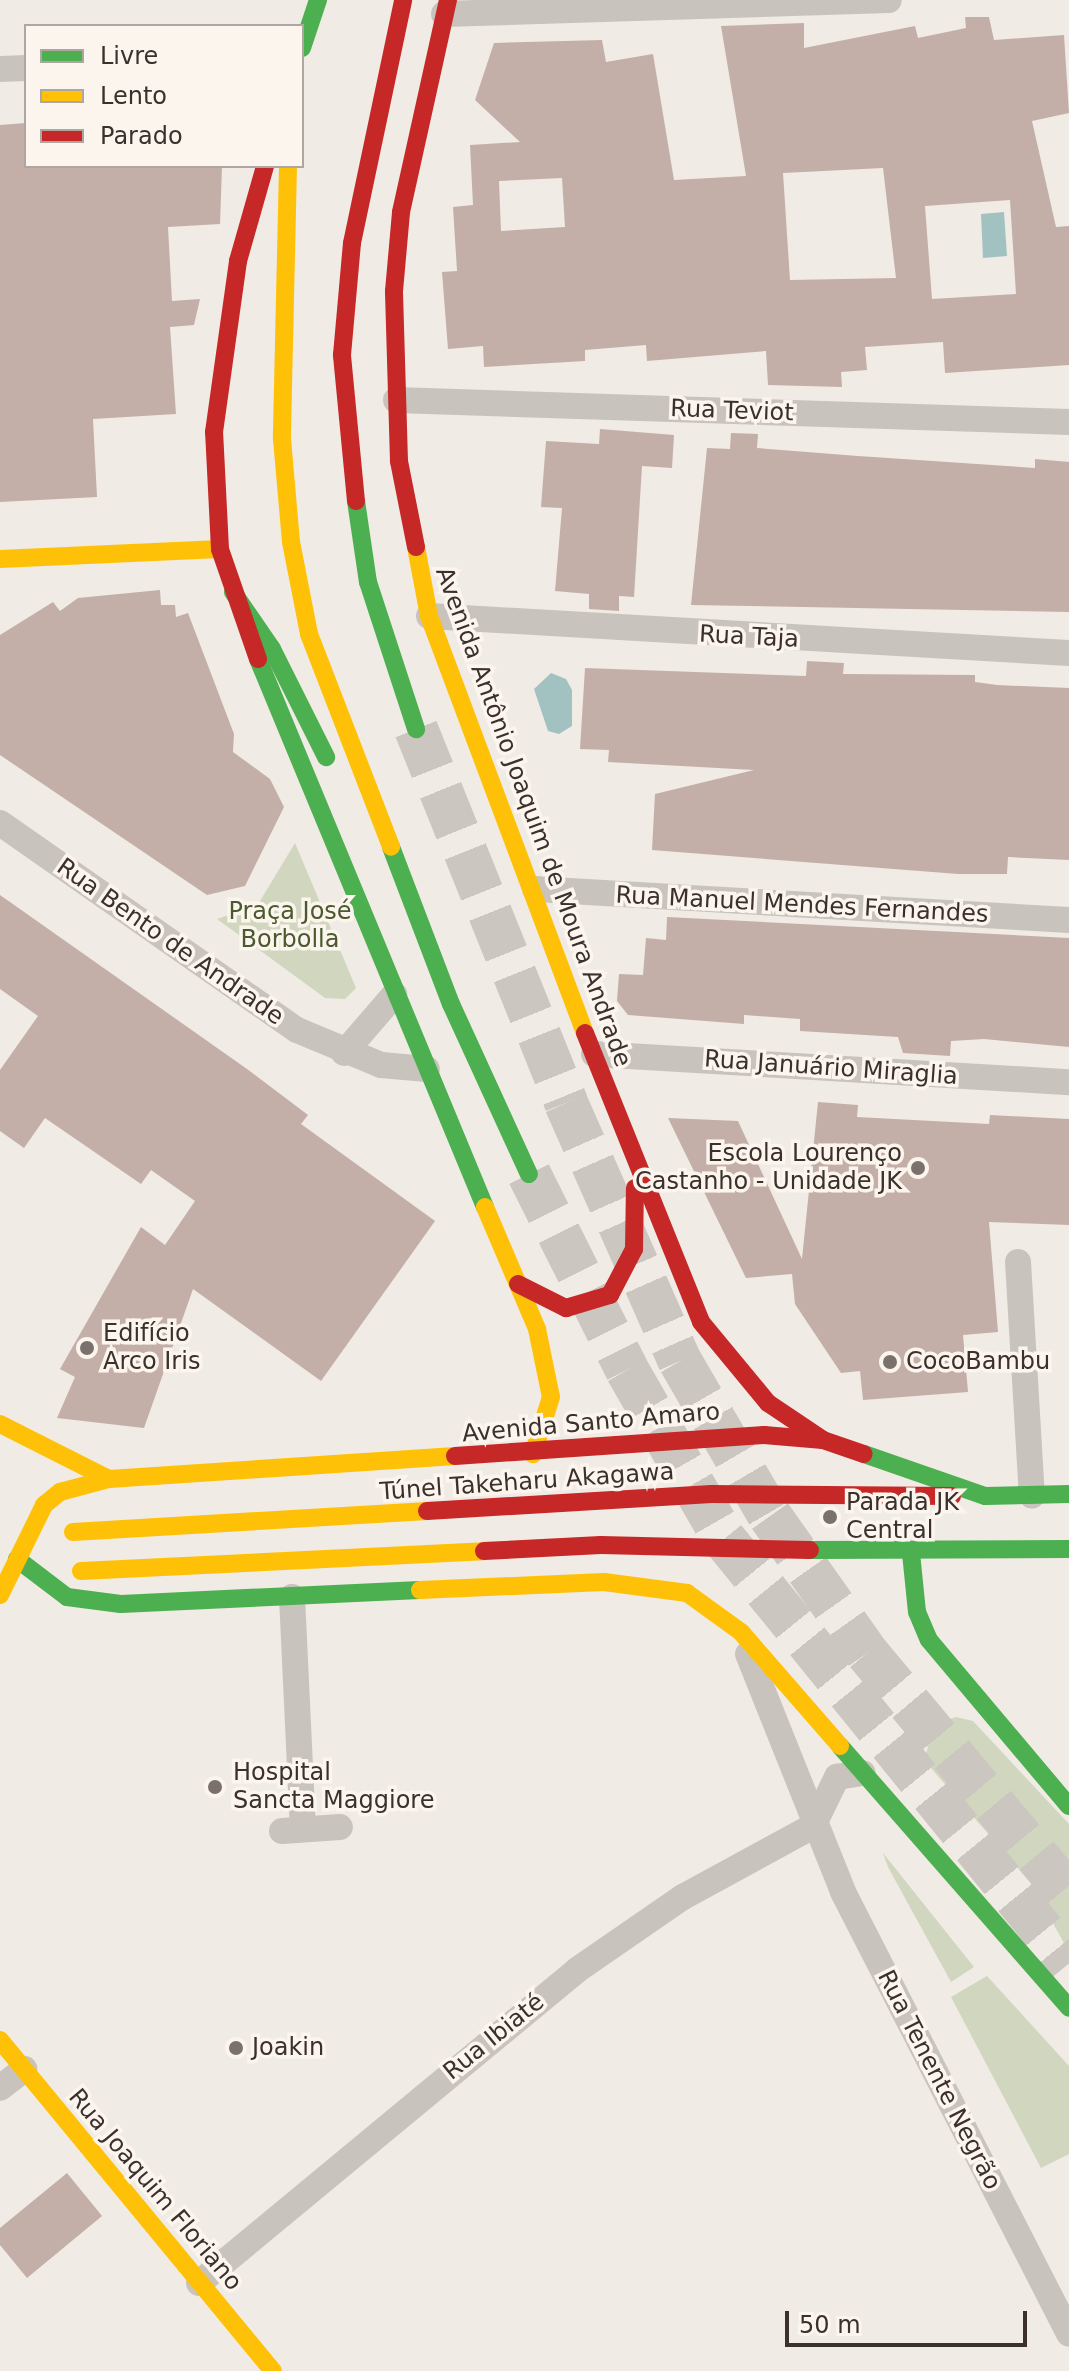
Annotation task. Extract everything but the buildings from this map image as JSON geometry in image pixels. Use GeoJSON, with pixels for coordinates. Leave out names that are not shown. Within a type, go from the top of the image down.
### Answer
{"type":"FeatureCollection","features":[{"type":"Feature","properties":{"kind":"main road"},"geometry":{"type":"LineString","coordinates":[[304,42],[318,0]]}},
{"type":"Feature","properties":{"kind":"main road"},"geometry":{"type":"LineString","coordinates":[[403,0],[354,229],[342,355],[345,433],[368,582],[416,729]]}},
{"type":"Feature","properties":{"kind":"main road","name":"Avenida Antônio Joaquim de Moura Andrade"},"geometry":{"type":"LineString","coordinates":[[446,7],[401,212],[396,400],[410,540],[429,616],[535,889],[634,1163],[701,1322],[768,1403],[823,1440]]}},
{"type":"Feature","properties":{"kind":"main road"},"geometry":{"type":"LineString","coordinates":[[264,168],[238,261],[220,371],[214,432],[220,549],[286,741],[518,1284],[551,1397],[533,1454]]}},
{"type":"Feature","properties":{"kind":"main road"},"geometry":{"type":"LineString","coordinates":[[288,168],[279,338],[291,542],[330,701],[451,1004]]}},
{"type":"Feature","properties":{"kind":"main road"},"geometry":{"type":"LineString","coordinates":[[0,559],[220,549]]}},
{"type":"Feature","properties":{"kind":"main road"},"geometry":{"type":"LineString","coordinates":[[233,592],[272,649],[335,775]]}},
{"type":"Feature","properties":{"kind":"main road"},"geometry":{"type":"LineString","coordinates":[[357,818],[451,1004],[529,1174]]}},
{"type":"Feature","properties":{"kind":"main road"},"geometry":{"type":"LineString","coordinates":[[518,1284],[566,1308],[610,1295],[634,1249],[634,1163]]}},
{"type":"Feature","properties":{"kind":"main road"},"geometry":{"type":"LineString","coordinates":[[0,1424],[109,1479]]}},
{"type":"Feature","properties":{"kind":"main road","name":"Avenida Santo Amaro"},"geometry":{"type":"LineString","coordinates":[[0,1595],[44,1505],[60,1492],[109,1479],[533,1454],[709,1435],[823,1440],[985,1496],[1069,1494]]}},
{"type":"Feature","properties":{"kind":"main road","name":"Túnel Takeharu Akagawa"},"geometry":{"type":"LineString","coordinates":[[73,1532],[711,1494],[985,1496]]}},
{"type":"Feature","properties":{"kind":"main road"},"geometry":{"type":"LineString","coordinates":[[0,1543],[67,1597],[89,1602],[659,1584],[687,1593],[741,1632],[1069,2008]]}},
{"type":"Feature","properties":{"kind":"main road"},"geometry":{"type":"LineString","coordinates":[[81,1571],[601,1545],[911,1553],[1069,1549]]}},
{"type":"Feature","properties":{"kind":"main road"},"geometry":{"type":"LineString","coordinates":[[911,1553],[917,1612],[929,1640],[1069,1806]]}},
{"type":"Feature","properties":{"kind":"main road","name":"Rua Joaquim Floriano"},"geometry":{"type":"LineString","coordinates":[[0,2040],[273,2371]]}},
{"type":"Feature","properties":{"kind":"street"},"geometry":{"type":"LineString","coordinates":[[446,7],[889,0]]}},
{"type":"Feature","properties":{"kind":"street"},"geometry":{"type":"LineString","coordinates":[[0,69],[24,68]]}},
{"type":"Feature","properties":{"kind":"street","name":"Rua Teviot"},"geometry":{"type":"LineString","coordinates":[[396,400],[1069,422]]}},
{"type":"Feature","properties":{"kind":"street","name":"Rua Taja"},"geometry":{"type":"LineString","coordinates":[[429,616],[1069,653]]}},
{"type":"Feature","properties":{"kind":"street","name":"Rua Bento de Andrade"},"geometry":{"type":"LineString","coordinates":[[0,823],[248,999],[344,1053],[427,1069]]}},
{"type":"Feature","properties":{"kind":"street","name":"Rua Manuel Mendes Fernandes"},"geometry":{"type":"LineString","coordinates":[[535,889],[1069,920]]}},
{"type":"Feature","properties":{"kind":"street"},"geometry":{"type":"LineString","coordinates":[[344,1053],[394,995]]}},
{"type":"Feature","properties":{"kind":"street","name":"Rua Januário Miraglia"},"geometry":{"type":"LineString","coordinates":[[594,1054],[1069,1082]]}},
{"type":"Feature","properties":{"kind":"street"},"geometry":{"type":"LineString","coordinates":[[1018,1262],[1032,1496]]}},
{"type":"Feature","properties":{"kind":"street"},"geometry":{"type":"LineString","coordinates":[[292,1597],[293,1830],[340,1827]]}},
{"type":"Feature","properties":{"kind":"street","name":"Rua Tenente Negrão"},"geometry":{"type":"LineString","coordinates":[[741,1632],[813,1826],[1069,2334]]}},
{"type":"Feature","properties":{"kind":"street"},"geometry":{"type":"LineString","coordinates":[[813,1826],[837,1777],[863,1773]]}},
{"type":"Feature","properties":{"kind":"street","name":"Rua Ibiaté"},"geometry":{"type":"LineString","coordinates":[[199,2283],[577,1970],[683,1897],[813,1826]]}},
{"type":"Feature","properties":{"kind":"street"},"geometry":{"type":"LineString","coordinates":[[0,2088],[24,2069]]}},
{"type":"Feature","properties":{"kind":"green space","name":"Praça José Borbolla"},"geometry":{"type":"Polygon","coordinates":[[[295,843],[356,988],[345,999],[325,998],[217,919],[257,906],[295,843]]]}},
{"type":"Feature","properties":{"kind":"green space"},"geometry":{"type":"Polygon","coordinates":[[[956,1717],[973,1721],[1069,1824],[1069,1952],[1030,1882],[924,1760],[935,1724],[956,1717]]]}},
{"type":"Feature","properties":{"kind":"green space"},"geometry":{"type":"Polygon","coordinates":[[[883,1853],[974,1967],[951,1982],[883,1853]]]}},
{"type":"Feature","properties":{"kind":"green space"},"geometry":{"type":"Polygon","coordinates":[[[987,1976],[1069,2066],[1069,2154],[1041,2168],[951,1997],[987,1976]]]}},
{"type":"Feature","properties":{"kind":"water"},"geometry":{"type":"Polygon","coordinates":[[[1004,212],[1007,256],[983,258],[981,214],[1004,212]]]}},
{"type":"Feature","properties":{"kind":"water"},"geometry":{"type":"Polygon","coordinates":[[[551,673],[566,679],[572,690],[572,726],[559,734],[548,731],[534,689],[551,673]]]}},
{"type":"Feature","properties":{"kind":"tunnel"},"geometry":{"type":"LineString","coordinates":[[416,729],[566,1103],[680,1361],[770,1516],[867,1653],[1069,1895]]}},
{"type":"Feature","properties":{"kind":"tunnel"},"geometry":{"type":"LineString","coordinates":[[529,1174],[627,1370],[724,1539],[1069,1963]]}},
{"type":"Feature","properties":{"kind":"traffic: fast"},"geometry":{"type":"LineString","coordinates":[[304,42],[318,0]]}},
{"type":"Feature","properties":{"kind":"traffic: fast"},"geometry":{"type":"LineString","coordinates":[[356,501],[368,582],[416,729]]}},
{"type":"Feature","properties":{"kind":"traffic: fast"},"geometry":{"type":"LineString","coordinates":[[233,592],[272,649],[326,757]]}},
{"type":"Feature","properties":{"kind":"traffic: fast"},"geometry":{"type":"LineString","coordinates":[[258,659],[485,1207]]}},
{"type":"Feature","properties":{"kind":"traffic: fast"},"geometry":{"type":"LineString","coordinates":[[391,847],[451,1004],[529,1174]]}},
{"type":"Feature","properties":{"kind":"traffic: fast"},"geometry":{"type":"LineString","coordinates":[[864,1454],[985,1496],[1069,1494]]}},
{"type":"Feature","properties":{"kind":"traffic: fast"},"geometry":{"type":"LineString","coordinates":[[810,1550],[1069,1549]]}},
{"type":"Feature","properties":{"kind":"traffic: fast"},"geometry":{"type":"LineString","coordinates":[[911,1553],[917,1612],[929,1640],[1069,1806]]}},
{"type":"Feature","properties":{"kind":"traffic: fast"},"geometry":{"type":"LineString","coordinates":[[17,1559],[67,1597],[121,1604],[420,1590]]}},
{"type":"Feature","properties":{"kind":"traffic: fast"},"geometry":{"type":"LineString","coordinates":[[840,1746],[1069,2008]]}},
{"type":"Feature","properties":{"kind":"traffic: slow"},"geometry":{"type":"LineString","coordinates":[[288,168],[282,439],[291,542],[309,634],[391,847]]}},
{"type":"Feature","properties":{"kind":"traffic: slow"},"geometry":{"type":"LineString","coordinates":[[416,547],[429,616],[585,1033]]}},
{"type":"Feature","properties":{"kind":"traffic: slow"},"geometry":{"type":"LineString","coordinates":[[0,559],[220,549]]}},
{"type":"Feature","properties":{"kind":"traffic: slow"},"geometry":{"type":"LineString","coordinates":[[485,1207],[537,1329],[551,1397],[533,1454]]}},
{"type":"Feature","properties":{"kind":"traffic: slow"},"geometry":{"type":"LineString","coordinates":[[0,1424],[109,1479]]}},
{"type":"Feature","properties":{"kind":"traffic: slow"},"geometry":{"type":"LineString","coordinates":[[0,1595],[44,1505],[60,1492],[109,1479],[455,1456]]}},
{"type":"Feature","properties":{"kind":"traffic: slow"},"geometry":{"type":"LineString","coordinates":[[73,1532],[427,1511]]}},
{"type":"Feature","properties":{"kind":"traffic: slow"},"geometry":{"type":"LineString","coordinates":[[81,1571],[484,1551]]}},
{"type":"Feature","properties":{"kind":"traffic: slow"},"geometry":{"type":"LineString","coordinates":[[420,1590],[604,1582],[687,1593],[741,1632],[840,1746]]}},
{"type":"Feature","properties":{"kind":"traffic: slow"},"geometry":{"type":"LineString","coordinates":[[0,2040],[273,2371]]}},
{"type":"Feature","properties":{"kind":"traffic: jam"},"geometry":{"type":"LineString","coordinates":[[356,501],[342,355],[352,243],[403,0]]}},
{"type":"Feature","properties":{"kind":"traffic: jam"},"geometry":{"type":"LineString","coordinates":[[416,547],[399,461],[394,291],[401,212],[448,0]]}},
{"type":"Feature","properties":{"kind":"traffic: jam"},"geometry":{"type":"LineString","coordinates":[[258,659],[220,549],[214,432],[238,261],[264,168]]}},
{"type":"Feature","properties":{"kind":"traffic: jam"},"geometry":{"type":"LineString","coordinates":[[585,1033],[701,1322],[768,1403],[823,1440]]}},
{"type":"Feature","properties":{"kind":"traffic: jam"},"geometry":{"type":"LineString","coordinates":[[518,1284],[566,1308],[610,1295],[634,1249],[635,1188]]}},
{"type":"Feature","properties":{"kind":"traffic: jam"},"geometry":{"type":"LineString","coordinates":[[455,1456],[764,1435],[823,1440],[864,1454]]}},
{"type":"Feature","properties":{"kind":"traffic: jam"},"geometry":{"type":"LineString","coordinates":[[427,1511],[711,1494],[952,1496]]}},
{"type":"Feature","properties":{"kind":"traffic: jam"},"geometry":{"type":"LineString","coordinates":[[484,1551],[601,1545],[810,1550]]}},
{"type":"Feature","properties":{"kind":"place","name":"Escola Lourenço Castanho - Unidade JK"},"geometry":{"type":"Point","coordinates":[918,1168]}},
{"type":"Feature","properties":{"kind":"place","name":"Edifício Arco Iris"},"geometry":{"type":"Point","coordinates":[87,1348]}},
{"type":"Feature","properties":{"kind":"place","name":"CocoBambu"},"geometry":{"type":"Point","coordinates":[890,1362]}},
{"type":"Feature","properties":{"kind":"place","name":"Parada JK Central"},"geometry":{"type":"Point","coordinates":[830,1517]}},
{"type":"Feature","properties":{"kind":"place","name":"Hospital Sancta Maggiore"},"geometry":{"type":"Point","coordinates":[215,1787]}},
{"type":"Feature","properties":{"kind":"place","name":"Joakin"},"geometry":{"type":"Point","coordinates":[236,2048]}}]}
